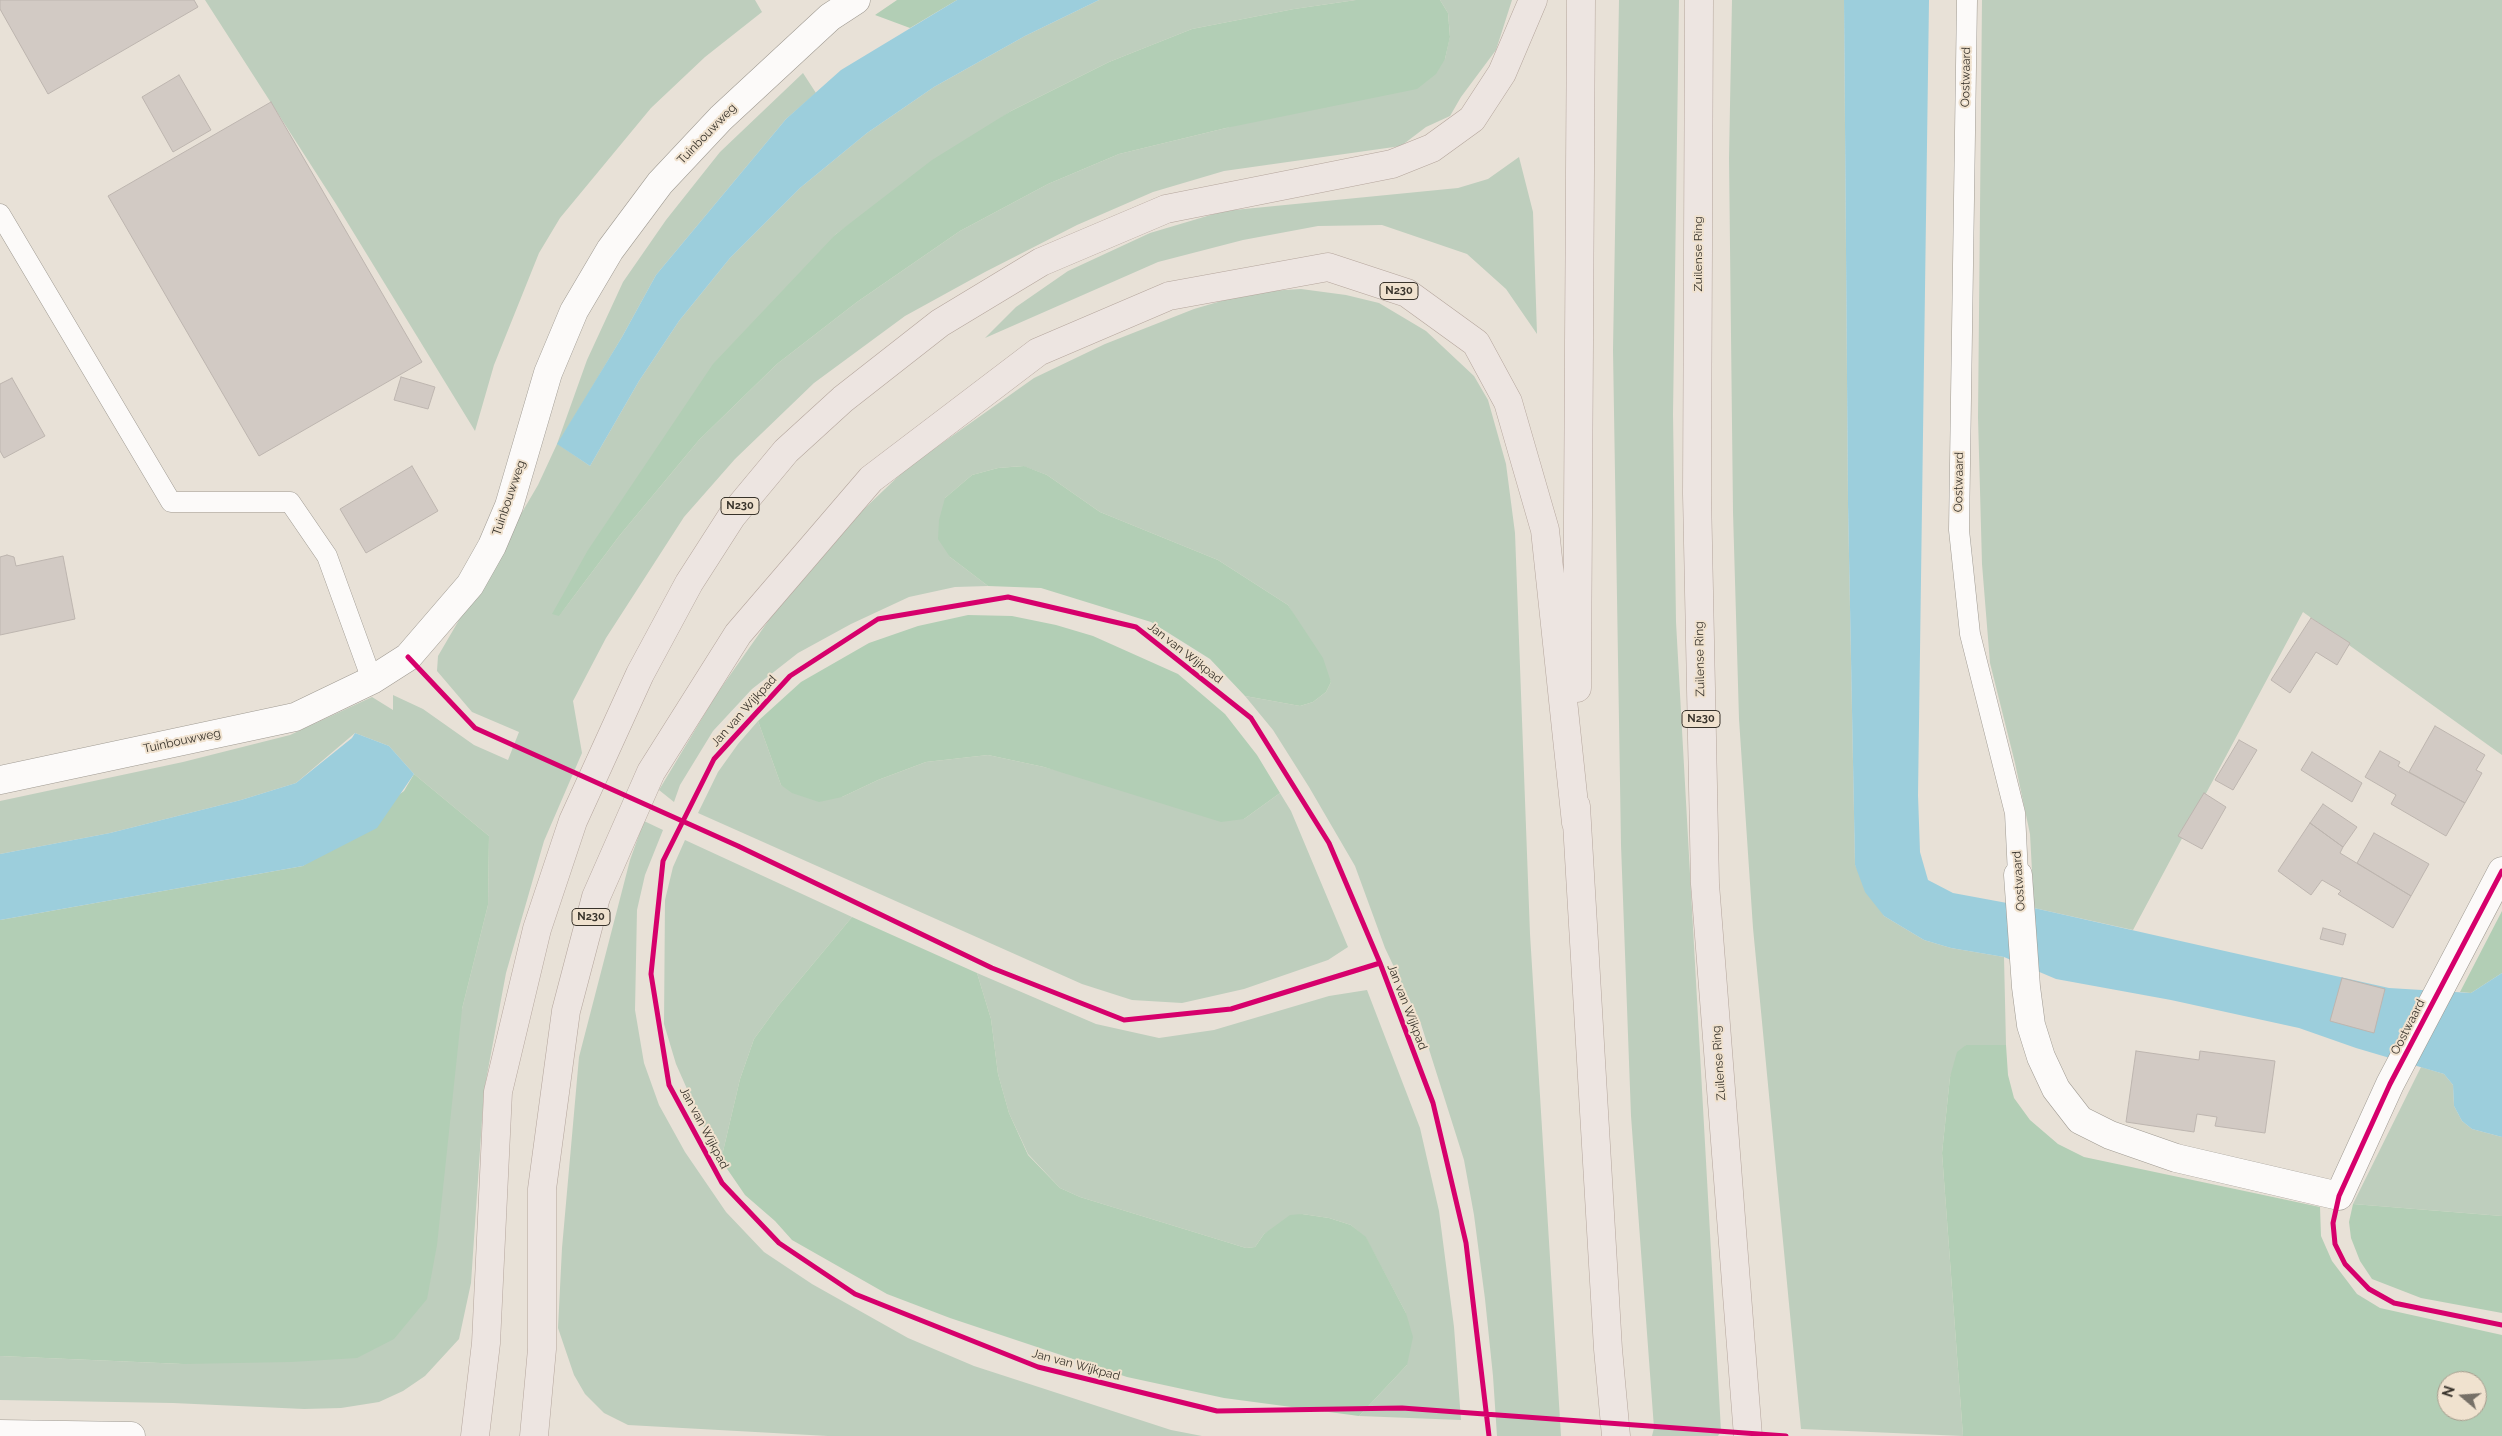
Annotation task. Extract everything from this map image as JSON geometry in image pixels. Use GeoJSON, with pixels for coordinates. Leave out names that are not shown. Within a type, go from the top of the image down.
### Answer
{"type":"FeatureCollection","features":[{"type":"Feature","properties":{"kind":"main road","name":"N230"},"geometry":{"type":"LineString","coordinates":[[475,1436],[486,1344],[498,1092],[538,929],[573,822],[640,674],[690,583],[732,516],[786,451],[843,399],[940,323],[1041,262],[1166,208],[1392,164],[1432,148],[1472,118],[1502,73],[1533,0]]}},
{"type":"Feature","properties":{"kind":"main road","name":"N230"},"geometry":{"type":"LineString","coordinates":[[1576,824],[1581,0]]}},
{"type":"Feature","properties":{"kind":"main road","name":"Zuilense Ring"},"geometry":{"type":"LineString","coordinates":[[1700,0],[1696,494],[1705,884],[1748,1436]]}},
{"type":"Feature","properties":{"kind":"main road","name":"N230"},"geometry":{"type":"LineString","coordinates":[[534,1436],[542,1349],[542,1189],[566,1011],[596,897],[651,772],[738,634],[871,479],[1038,352],[1169,296],[1328,267],[1407,293],[1476,343],[1508,402],[1545,530],[1576,824],[1608,1349],[1616,1436]]}},
{"type":"Feature","properties":{"kind":"street","name":"Tuinbouwweg"},"geometry":{"type":"LineString","coordinates":[[0,780],[295,717],[372,680],[408,657],[439,624],[470,585],[492,546],[509,506],[548,374],[574,311],[610,250],[660,183],[721,118],[830,17],[856,0]]}},
{"type":"Feature","properties":{"kind":"street","name":"Oostwaard"},"geometry":{"type":"LineString","coordinates":[[2018,875],[2026,987],[2032,1024],[2041,1057],[2056,1089],[2080,1120],[2110,1135],[2176,1158],[2339,1196],[2390,1084],[2452,962],[2502,871]]}},
{"type":"Feature","properties":{"kind":"street"},"geometry":{"type":"LineString","coordinates":[[0,1434],[132,1436]]}},
{"type":"Feature","properties":{"kind":"lane","name":"Oostwaard"},"geometry":{"type":"LineString","coordinates":[[1967,0],[1959,530],[1970,634],[2015,813],[2018,875]]}},
{"type":"Feature","properties":{"kind":"lane"},"geometry":{"type":"LineString","coordinates":[[0,214],[171,502],[290,502],[327,556],[372,680]]}},
{"type":"Feature","properties":{"kind":"green space"},"geometry":{"type":"Polygon","coordinates":[[[205,0],[755,0],[762,12],[705,57],[651,108],[560,218],[539,253],[494,365],[475,431],[336,204],[205,0]]]}},
{"type":"Feature","properties":{"kind":"green space"},"geometry":{"type":"Polygon","coordinates":[[[897,0],[957,0],[910,28],[875,15],[897,0]]]}},
{"type":"Feature","properties":{"kind":"green space"},"geometry":{"type":"Polygon","coordinates":[[[1099,0],[1356,0],[1294,9],[1192,29],[1109,62],[1011,111],[836,234],[559,616],[620,535],[699,440],[777,364],[857,302],[960,231],[1048,184],[1119,154],[1226,128],[1445,59],[1450,36],[1448,13],[1440,0],[1512,0],[1496,50],[1461,97],[1450,116],[1426,127],[1401,146],[1224,171],[1153,192],[1077,225],[985,272],[905,316],[814,383],[735,459],[684,517],[606,638],[573,701],[582,753],[544,841],[506,973],[484,1091],[471,1283],[459,1339],[425,1376],[403,1391],[379,1402],[341,1408],[304,1409],[173,1403],[0,1400],[0,1356],[183,1364],[462,1009],[488,905],[489,836],[414,774],[389,746],[355,733],[296,783],[241,800],[110,833],[0,854],[0,801],[183,762],[290,735],[372,697],[393,710],[393,695],[423,709],[474,745],[508,760],[519,732],[472,712],[437,671],[438,656],[538,485],[557,444],[587,360],[623,282],[666,220],[720,152],[803,73],[816,93],[786,119],[656,275],[622,337],[558,444],[590,466],[639,381],[679,321],[730,258],[800,188],[867,133],[934,87],[1025,36],[1099,0]]]}},
{"type":"Feature","properties":{"kind":"green space"},"geometry":{"type":"Polygon","coordinates":[[[1356,0],[1440,0],[1448,13],[1450,37],[1445,59],[1436,74],[1417,89],[1226,128],[1119,154],[1048,184],[960,231],[857,302],[777,364],[699,440],[620,535],[559,616],[552,614],[588,550],[713,364],[836,234],[932,160],[1011,111],[1109,62],[1192,29],[1294,9],[1356,0]]]}},
{"type":"Feature","properties":{"kind":"green space"},"geometry":{"type":"Polygon","coordinates":[[[1619,0],[1679,0],[1673,414],[1676,622],[1721,1431],[1718,1436],[1652,1436],[1654,1428],[1631,1116],[1621,845],[1613,350],[1619,0]]]}},
{"type":"Feature","properties":{"kind":"green space"},"geometry":{"type":"Polygon","coordinates":[[[1732,0],[1844,0],[1848,504],[1855,865],[1884,916],[1924,940],[1951,948],[2004,957],[2006,1045],[1966,1045],[1950,1077],[1942,1153],[1963,1436],[1801,1429],[1753,928],[1739,719],[1733,512],[1729,158],[1732,0]]]}},
{"type":"Feature","properties":{"kind":"green space"},"geometry":{"type":"Polygon","coordinates":[[[1982,0],[2502,0],[2502,755],[2303,612],[2133,930],[2034,908],[2030,834],[2015,763],[1990,663],[1982,564],[1978,417],[1982,0]]]}},
{"type":"Feature","properties":{"kind":"green space"},"geometry":{"type":"Polygon","coordinates":[[[1519,157],[1533,212],[1537,334],[1506,289],[1467,254],[1382,225],[1318,226],[1243,240],[1158,262],[985,338],[1016,307],[1068,271],[1150,233],[1224,211],[1458,188],[1488,179],[1519,157]]]}},
{"type":"Feature","properties":{"kind":"green space"},"geometry":{"type":"Polygon","coordinates":[[[1301,289],[1346,295],[1379,303],[1426,331],[1474,376],[1488,400],[1506,464],[1515,533],[1530,934],[1561,1436],[1497,1436],[1485,1299],[1474,1215],[1464,1160],[1421,1024],[1385,948],[1355,866],[1273,730],[1245,696],[1300,706],[1313,702],[1326,692],[1331,682],[1288,605],[1218,560],[1100,512],[1047,475],[1023,466],[998,468],[972,475],[945,498],[950,557],[988,586],[955,587],[909,597],[851,624],[798,653],[752,689],[713,731],[680,785],[674,802],[659,790],[716,695],[771,617],[863,510],[907,468],[1034,378],[1105,344],[1194,309],[1252,292],[1301,289]]]}},
{"type":"Feature","properties":{"kind":"green space"},"geometry":{"type":"Polygon","coordinates":[[[1024,466],[1047,475],[1100,512],[1218,560],[1288,605],[1323,658],[1331,682],[1326,692],[1313,702],[1300,706],[1245,696],[1210,659],[1151,622],[1041,588],[988,586],[950,557],[938,539],[939,520],[945,498],[972,475],[998,468],[1024,466]]]}},
{"type":"Feature","properties":{"kind":"green space"},"geometry":{"type":"Polygon","coordinates":[[[968,615],[1012,616],[1056,625],[1093,636],[1178,674],[1225,714],[1257,755],[1280,793],[1244,819],[1221,822],[1044,767],[988,755],[926,762],[878,780],[842,797],[819,802],[792,793],[781,785],[758,721],[801,682],[869,643],[918,626],[968,615]]]}},
{"type":"Feature","properties":{"kind":"green space"},"geometry":{"type":"Polygon","coordinates":[[[758,721],[781,785],[842,797],[878,780],[926,762],[988,755],[1044,767],[1244,819],[1280,793],[1291,811],[1348,947],[1328,960],[1244,989],[1182,1003],[1132,1000],[1082,984],[698,813],[718,772],[738,744],[758,721]]]}},
{"type":"Feature","properties":{"kind":"green space"},"geometry":{"type":"Polygon","coordinates":[[[414,774],[489,836],[488,905],[462,1009],[437,1245],[427,1299],[394,1339],[357,1358],[291,1362],[183,1364],[0,1356],[0,920],[303,866],[404,791],[414,774]]]}},
{"type":"Feature","properties":{"kind":"green space"},"geometry":{"type":"Polygon","coordinates":[[[644,821],[663,830],[645,875],[637,910],[635,1010],[644,1063],[659,1105],[685,1152],[726,1212],[764,1252],[812,1284],[908,1338],[974,1366],[1171,1430],[1202,1436],[828,1436],[628,1425],[604,1413],[585,1394],[574,1375],[558,1328],[562,1248],[579,1057],[630,860],[644,821]]]}},
{"type":"Feature","properties":{"kind":"green space"},"geometry":{"type":"Polygon","coordinates":[[[685,840],[852,917],[778,1006],[754,1039],[740,1079],[721,1160],[714,1150],[676,1064],[664,1024],[665,900],[673,867],[685,840]]]}},
{"type":"Feature","properties":{"kind":"green space"},"geometry":{"type":"Polygon","coordinates":[[[2502,911],[2502,973],[2471,993],[2460,992],[2502,911]]]}},
{"type":"Feature","properties":{"kind":"green space"},"geometry":{"type":"Polygon","coordinates":[[[852,917],[977,973],[991,1019],[998,1074],[1009,1113],[1028,1155],[1060,1188],[1080,1197],[1246,1248],[1255,1247],[1264,1234],[1290,1215],[1302,1214],[1329,1218],[1351,1225],[1366,1237],[1406,1313],[1413,1337],[1407,1365],[1359,1416],[1224,1398],[1127,1377],[950,1318],[887,1294],[792,1240],[775,1221],[745,1195],[721,1160],[740,1079],[754,1039],[778,1006],[852,917]]]}},
{"type":"Feature","properties":{"kind":"green space"},"geometry":{"type":"Polygon","coordinates":[[[977,973],[1096,1024],[1159,1038],[1214,1030],[1329,996],[1367,990],[1420,1128],[1439,1211],[1454,1327],[1461,1420],[1359,1416],[1407,1365],[1406,1313],[1366,1238],[1351,1225],[1329,1218],[1302,1214],[1264,1234],[1255,1247],[1246,1248],[1080,1197],[1060,1188],[1028,1154],[1009,1113],[998,1074],[991,1019],[977,973]]]}},
{"type":"Feature","properties":{"kind":"green space"},"geometry":{"type":"Polygon","coordinates":[[[1966,1045],[2006,1045],[2008,1075],[2014,1098],[2030,1120],[2058,1144],[2084,1157],[2320,1207],[2321,1236],[2332,1261],[2357,1294],[2380,1308],[2502,1335],[2502,1436],[1963,1436],[1942,1153],[1950,1077],[1957,1052],[1966,1045]]]}},
{"type":"Feature","properties":{"kind":"green space"},"geometry":{"type":"Polygon","coordinates":[[[2421,1067],[2444,1074],[2453,1085],[2454,1106],[2462,1121],[2472,1129],[2502,1137],[2502,1216],[2353,1204],[2421,1067]]]}},
{"type":"Feature","properties":{"kind":"green space"},"geometry":{"type":"Polygon","coordinates":[[[2353,1204],[2502,1216],[2502,1313],[2421,1298],[2372,1279],[2360,1261],[2351,1238],[2349,1222],[2353,1204]]]}},
{"type":"Feature","properties":{"kind":"water"},"geometry":{"type":"Polygon","coordinates":[[[957,0],[1099,0],[1025,36],[934,87],[867,133],[800,188],[730,258],[679,321],[639,381],[590,466],[557,444],[622,337],[656,275],[786,119],[841,70],[957,0]]]}},
{"type":"Feature","properties":{"kind":"water"},"geometry":{"type":"Polygon","coordinates":[[[1844,0],[1929,0],[1918,795],[1920,852],[1928,880],[1953,893],[2034,908],[2389,988],[2471,993],[2502,973],[2502,1137],[2472,1129],[2462,1121],[2454,1106],[2453,1085],[2444,1074],[2356,1048],[2299,1028],[2171,1000],[2056,979],[2004,957],[1951,948],[1924,940],[1884,916],[1865,892],[1855,865],[1848,504],[1844,0]]]}},
{"type":"Feature","properties":{"kind":"water"},"geometry":{"type":"Polygon","coordinates":[[[355,733],[389,746],[414,774],[377,828],[303,866],[0,920],[0,854],[110,833],[241,800],[296,783],[352,738],[355,733]]]}},
{"type":"Feature","properties":{"kind":"building"},"geometry":{"type":"Polygon","coordinates":[[[0,0],[194,0],[198,7],[48,94],[0,9],[0,0]]]}},
{"type":"Feature","properties":{"kind":"building"},"geometry":{"type":"Polygon","coordinates":[[[179,75],[211,130],[173,152],[142,97],[179,75]]]}},
{"type":"Feature","properties":{"kind":"building"},"geometry":{"type":"Polygon","coordinates":[[[271,102],[422,362],[259,456],[108,196],[271,102]]]}},
{"type":"Feature","properties":{"kind":"building"},"geometry":{"type":"Polygon","coordinates":[[[401,377],[435,387],[428,409],[394,400],[401,377]]]}},
{"type":"Feature","properties":{"kind":"building"},"geometry":{"type":"Polygon","coordinates":[[[12,378],[45,436],[4,458],[0,451],[0,384],[12,378]]]}},
{"type":"Feature","properties":{"kind":"building"},"geometry":{"type":"Polygon","coordinates":[[[412,466],[438,511],[366,553],[340,509],[412,466]]]}},
{"type":"Feature","properties":{"kind":"building"},"geometry":{"type":"Polygon","coordinates":[[[7,555],[14,557],[16,566],[63,556],[75,619],[0,635],[0,557],[7,555]]]}},
{"type":"Feature","properties":{"kind":"building"},"geometry":{"type":"Polygon","coordinates":[[[2311,618],[2350,643],[2337,665],[2316,652],[2290,693],[2271,680],[2311,618]]]}},
{"type":"Feature","properties":{"kind":"building"},"geometry":{"type":"Polygon","coordinates":[[[2435,726],[2485,755],[2476,770],[2482,773],[2465,803],[2409,772],[2435,726]]]}},
{"type":"Feature","properties":{"kind":"building"},"geometry":{"type":"Polygon","coordinates":[[[2239,740],[2257,750],[2233,790],[2215,780],[2239,740]]]}},
{"type":"Feature","properties":{"kind":"building"},"geometry":{"type":"Polygon","coordinates":[[[2380,751],[2400,762],[2398,766],[2465,803],[2446,836],[2391,804],[2396,795],[2365,777],[2380,751]]]}},
{"type":"Feature","properties":{"kind":"building"},"geometry":{"type":"Polygon","coordinates":[[[2312,752],[2362,783],[2352,802],[2301,770],[2312,752]]]}},
{"type":"Feature","properties":{"kind":"building"},"geometry":{"type":"Polygon","coordinates":[[[2204,793],[2226,807],[2202,849],[2178,836],[2204,793]]]}},
{"type":"Feature","properties":{"kind":"building"},"geometry":{"type":"Polygon","coordinates":[[[2323,804],[2357,827],[2343,847],[2310,823],[2323,804]]]}},
{"type":"Feature","properties":{"kind":"building"},"geometry":{"type":"Polygon","coordinates":[[[2310,823],[2343,847],[2340,853],[2411,896],[2393,928],[2338,894],[2341,891],[2322,880],[2311,895],[2278,871],[2310,823]]]}},
{"type":"Feature","properties":{"kind":"building"},"geometry":{"type":"Polygon","coordinates":[[[2374,833],[2429,864],[2411,896],[2357,863],[2374,833]]]}},
{"type":"Feature","properties":{"kind":"building"},"geometry":{"type":"Polygon","coordinates":[[[2323,928],[2346,934],[2343,945],[2320,939],[2323,928]]]}},
{"type":"Feature","properties":{"kind":"building"},"geometry":{"type":"Polygon","coordinates":[[[2342,978],[2385,989],[2374,1033],[2330,1021],[2342,978]]]}},
{"type":"Feature","properties":{"kind":"building"},"geometry":{"type":"Polygon","coordinates":[[[2136,1051],[2199,1060],[2200,1051],[2275,1061],[2265,1133],[2215,1126],[2217,1117],[2197,1114],[2194,1132],[2126,1122],[2136,1051]]]}},
{"type":"Feature","properties":{"kind":"cycle path","name":"Jan van Wijkpad"},"geometry":{"type":"LineString","coordinates":[[1489,1436],[1466,1243],[1433,1103],[1380,963],[1329,843],[1251,718],[1136,627],[1008,597],[878,619],[790,676],[714,759],[663,861],[651,974],[669,1085],[722,1183],[779,1243],[855,1294],[1038,1367],[1217,1411],[1402,1408],[1786,1436]]}},
{"type":"Feature","properties":{"kind":"cycle path","name":"Jan van Wijkpad"},"geometry":{"type":"LineString","coordinates":[[408,657],[475,728],[738,846],[992,968],[1124,1020],[1231,1009],[1380,963]]}},
{"type":"Feature","properties":{"kind":"cycle path"},"geometry":{"type":"LineString","coordinates":[[2502,871],[2390,1084],[2339,1196],[2333,1223],[2335,1244],[2345,1264],[2369,1289],[2394,1303],[2502,1325]]}}]}
